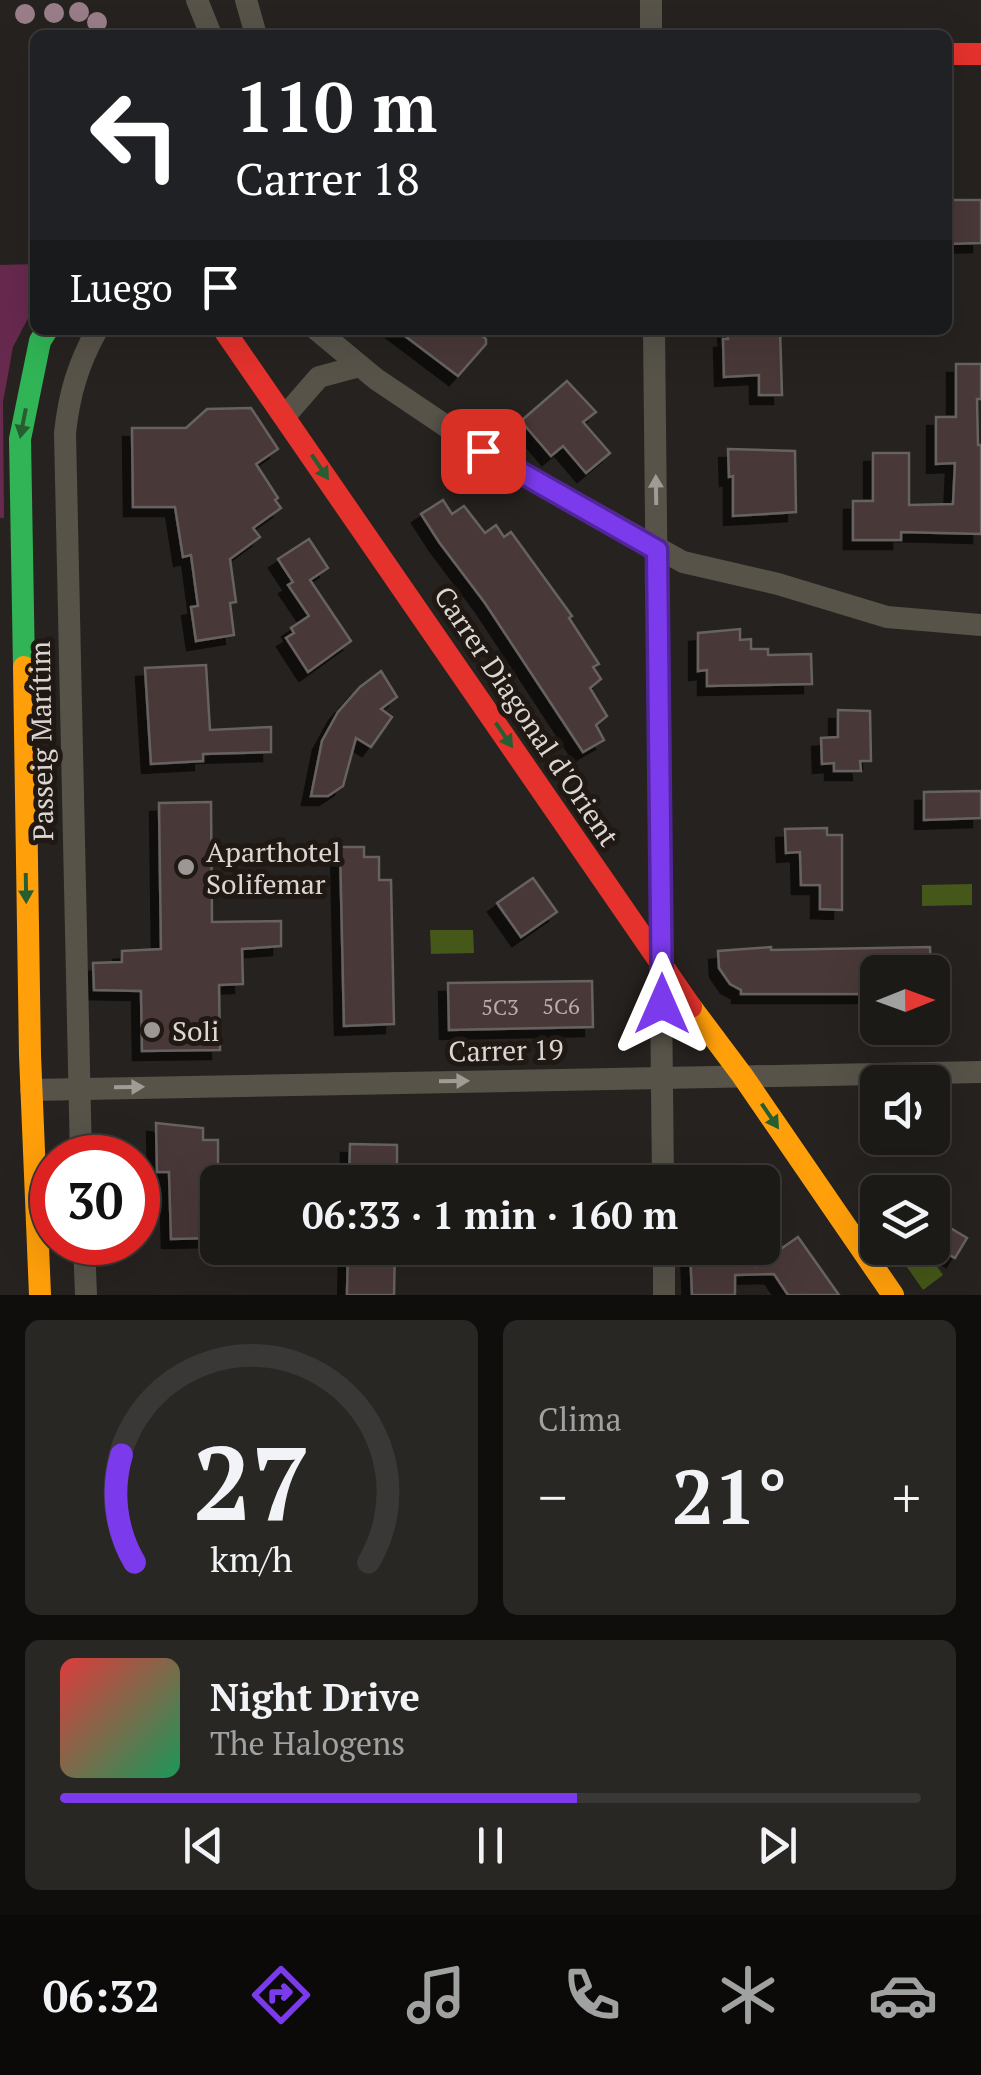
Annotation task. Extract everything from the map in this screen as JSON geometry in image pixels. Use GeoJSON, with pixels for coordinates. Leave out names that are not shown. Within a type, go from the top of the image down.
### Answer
{"type":"FeatureCollection","features":[{"type":"Feature","properties":{"kind":"street"},"geometry":{"type":"LineString","coordinates":[[198,0],[209,30]]}},
{"type":"Feature","properties":{"kind":"street"},"geometry":{"type":"LineString","coordinates":[[246,0],[255,30]]}},
{"type":"Feature","properties":{"kind":"street"},"geometry":{"type":"LineString","coordinates":[[650,0],[651,30]]}},
{"type":"Feature","properties":{"kind":"street"},"geometry":{"type":"LineString","coordinates":[[952,54],[981,54]]}},
{"type":"Feature","properties":{"kind":"street","name":"Passeig Marítim"},"geometry":{"type":"LineString","coordinates":[[40,1295],[31,1090],[20,439],[44,335]]}},
{"type":"Feature","properties":{"kind":"street","name":"Passeig Marítim"},"geometry":{"type":"LineString","coordinates":[[80,1135],[65,433],[70,390],[94,335]]}},
{"type":"Feature","properties":{"kind":"street","name":"Carrer Diagonal d'Orient"},"geometry":{"type":"LineString","coordinates":[[228,335],[662,968],[742,1075],[893,1295]]}},
{"type":"Feature","properties":{"kind":"street"},"geometry":{"type":"LineString","coordinates":[[323,335],[360,366],[483,451],[683,562],[778,584],[887,617],[981,625]]}},
{"type":"Feature","properties":{"kind":"street"},"geometry":{"type":"LineString","coordinates":[[654,335],[663,1165]]}},
{"type":"Feature","properties":{"kind":"street"},"geometry":{"type":"LineString","coordinates":[[285,416],[318,377],[360,366]]}},
{"type":"Feature","properties":{"kind":"street","name":"Carrer 19"},"geometry":{"type":"LineString","coordinates":[[31,1090],[981,1072]]}},
{"type":"Feature","properties":{"kind":"street"},"geometry":{"type":"LineString","coordinates":[[85,1265],[86,1295]]}},
{"type":"Feature","properties":{"kind":"street"},"geometry":{"type":"LineString","coordinates":[[664,1265],[664,1295]]}},
{"type":"Feature","properties":{"kind":"shaded area"},"geometry":{"type":"Polygon","coordinates":[[[30,264],[30,315],[13,347],[3,402],[4,518],[0,518],[0,265],[30,264]]]}},
{"type":"Feature","properties":{"kind":"shaded area"},"geometry":{"type":"Polygon","coordinates":[[[972,884],[972,905],[922,906],[922,885],[972,884]]]}},
{"type":"Feature","properties":{"kind":"shaded area"},"geometry":{"type":"Polygon","coordinates":[[[430,930],[473,930],[474,953],[431,954],[430,930]]]}},
{"type":"Feature","properties":{"kind":"shaded area"},"geometry":{"type":"Polygon","coordinates":[[[906,1265],[936,1265],[943,1275],[923,1290],[906,1265]]]}},
{"type":"Feature","properties":{"kind":"building"},"geometry":{"type":"Polygon","coordinates":[[[952,200],[981,200],[981,243],[952,244],[952,200]]]}},
{"type":"Feature","properties":{"kind":"building"},"geometry":{"type":"Polygon","coordinates":[[[404,335],[481,335],[486,344],[458,376],[404,335]]]}},
{"type":"Feature","properties":{"kind":"building"},"geometry":{"type":"Polygon","coordinates":[[[728,335],[780,335],[782,395],[759,395],[759,375],[724,377],[723,339],[728,339],[728,335]]]}},
{"type":"Feature","properties":{"kind":"building"},"geometry":{"type":"Polygon","coordinates":[[[956,364],[981,364],[981,399],[977,399],[981,534],[901,532],[901,540],[853,540],[853,501],[873,501],[873,453],[909,453],[909,505],[953,504],[955,463],[936,464],[936,417],[956,417],[956,364]]]}},
{"type":"Feature","properties":{"kind":"building"},"geometry":{"type":"Polygon","coordinates":[[[567,381],[596,412],[583,422],[610,453],[586,473],[563,446],[551,456],[521,421],[567,381]]]}},
{"type":"Feature","properties":{"kind":"building"},"geometry":{"type":"Polygon","coordinates":[[[251,408],[278,449],[256,464],[281,508],[253,528],[260,537],[230,559],[236,602],[230,603],[234,635],[196,641],[191,607],[198,606],[191,555],[183,557],[175,507],[133,507],[132,428],[186,428],[207,409],[251,408]]]}},
{"type":"Feature","properties":{"kind":"building"},"geometry":{"type":"Polygon","coordinates":[[[728,449],[795,451],[796,512],[733,516],[728,449]]]}},
{"type":"Feature","properties":{"kind":"building"},"geometry":{"type":"Polygon","coordinates":[[[443,500],[452,514],[464,506],[485,533],[496,525],[504,537],[511,532],[572,616],[569,618],[599,664],[593,667],[601,679],[590,688],[607,716],[596,725],[604,740],[583,752],[485,603],[439,542],[421,514],[443,500]]]}},
{"type":"Feature","properties":{"kind":"building"},"geometry":{"type":"Polygon","coordinates":[[[309,539],[328,568],[310,580],[351,641],[308,672],[286,638],[294,633],[291,628],[309,616],[288,585],[293,582],[278,559],[309,539]]]}},
{"type":"Feature","properties":{"kind":"building"},"geometry":{"type":"Polygon","coordinates":[[[740,629],[740,640],[751,639],[751,649],[768,649],[768,655],[811,654],[812,684],[707,686],[707,670],[698,671],[698,633],[740,629]]]}},
{"type":"Feature","properties":{"kind":"building"},"geometry":{"type":"Polygon","coordinates":[[[206,665],[210,730],[271,727],[271,752],[203,754],[203,761],[151,764],[145,668],[206,665]]]}},
{"type":"Feature","properties":{"kind":"building"},"geometry":{"type":"Polygon","coordinates":[[[381,671],[397,697],[381,709],[392,717],[371,747],[356,738],[343,786],[328,796],[311,796],[322,741],[338,712],[381,671]]]}},
{"type":"Feature","properties":{"kind":"building"},"geometry":{"type":"Polygon","coordinates":[[[838,710],[870,711],[871,761],[860,761],[861,771],[834,771],[834,763],[822,764],[821,738],[838,737],[838,710]]]}},
{"type":"Feature","properties":{"kind":"building"},"geometry":{"type":"Polygon","coordinates":[[[981,791],[981,818],[924,820],[924,792],[981,791]]]}},
{"type":"Feature","properties":{"kind":"building"},"geometry":{"type":"Polygon","coordinates":[[[211,802],[212,922],[281,921],[281,946],[242,949],[243,984],[219,985],[220,1050],[142,1051],[141,991],[94,990],[93,963],[122,962],[122,951],[161,949],[159,803],[211,802]]]}},
{"type":"Feature","properties":{"kind":"building"},"geometry":{"type":"Polygon","coordinates":[[[827,828],[827,835],[842,835],[842,910],[820,909],[820,885],[801,885],[800,852],[786,853],[785,829],[827,828]]]}},
{"type":"Feature","properties":{"kind":"building"},"geometry":{"type":"Polygon","coordinates":[[[340,847],[364,847],[364,857],[379,857],[379,880],[391,880],[394,1024],[344,1026],[340,847]]]}},
{"type":"Feature","properties":{"kind":"building"},"geometry":{"type":"Polygon","coordinates":[[[533,878],[557,912],[521,937],[497,903],[533,878]]]}},
{"type":"Feature","properties":{"kind":"building"},"geometry":{"type":"Polygon","coordinates":[[[930,947],[930,955],[860,955],[860,994],[741,994],[719,968],[718,951],[930,947]]]}},
{"type":"Feature","properties":{"kind":"building"},"geometry":{"type":"Polygon","coordinates":[[[592,981],[593,1027],[449,1030],[448,983],[592,981]]]}},
{"type":"Feature","properties":{"kind":"building"},"geometry":{"type":"Polygon","coordinates":[[[156,1123],[203,1128],[203,1140],[218,1140],[218,1165],[200,1165],[200,1238],[171,1239],[169,1172],[160,1172],[160,1135],[156,1135],[156,1123]]]}},
{"type":"Feature","properties":{"kind":"building"},"geometry":{"type":"Polygon","coordinates":[[[350,1144],[397,1145],[397,1165],[349,1165],[350,1144]]]}},
{"type":"Feature","properties":{"kind":"building"},"geometry":{"type":"Polygon","coordinates":[[[950,1228],[967,1238],[955,1258],[950,1255],[950,1228]]]}},
{"type":"Feature","properties":{"kind":"building"},"geometry":{"type":"Polygon","coordinates":[[[798,1237],[839,1295],[788,1295],[774,1274],[735,1275],[735,1295],[692,1295],[691,1265],[780,1265],[780,1249],[798,1237]]]}},
{"type":"Feature","properties":{"kind":"building"},"geometry":{"type":"Polygon","coordinates":[[[348,1265],[395,1265],[394,1295],[347,1295],[348,1265]]]}},
{"type":"Feature","properties":{"kind":"traffic: fast"},"geometry":{"type":"LineString","coordinates":[[24,667],[20,439],[44,335]]}},
{"type":"Feature","properties":{"kind":"traffic: slow"},"geometry":{"type":"LineString","coordinates":[[24,667],[30,1055],[40,1295]]}},
{"type":"Feature","properties":{"kind":"traffic: slow"},"geometry":{"type":"LineString","coordinates":[[691,1007],[893,1295]]}},
{"type":"Feature","properties":{"kind":"traffic: jam"},"geometry":{"type":"LineString","coordinates":[[952,54],[981,54]]}},
{"type":"Feature","properties":{"kind":"traffic: jam"},"geometry":{"type":"LineString","coordinates":[[227,335],[691,1007]]}},
{"type":"Feature","properties":{"kind":"place","name":"Aparthotel Solifemar"},"geometry":{"type":"Point","coordinates":[186,867]}},
{"type":"Feature","properties":{"kind":"place","name":"Soli"},"geometry":{"type":"Point","coordinates":[152,1030]}},
{"type":"Feature","properties":{"kind":"route"},"geometry":{"type":"LineString","coordinates":[[483,451],[657,550],[662,1004]]}}]}
